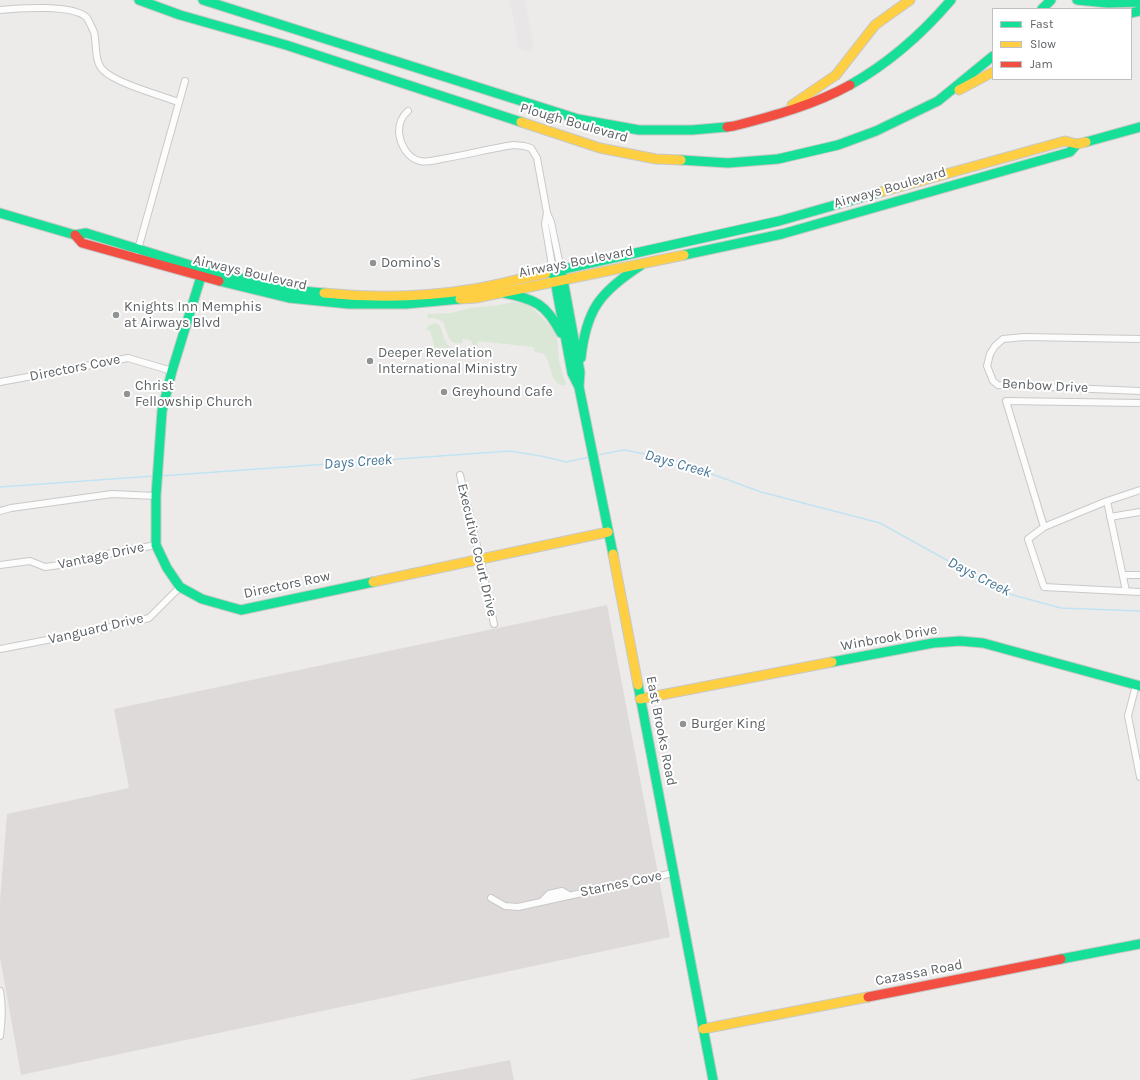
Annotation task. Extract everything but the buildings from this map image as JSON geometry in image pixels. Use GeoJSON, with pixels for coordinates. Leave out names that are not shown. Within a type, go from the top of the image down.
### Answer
{"type":"FeatureCollection","features":[{"type":"Feature","properties":{"kind":"main road","name":"Plough Boulevard"},"geometry":{"type":"LineString","coordinates":[[139,0],[222,28],[286,45],[600,148],[656,159],[728,163],[778,159],[838,145],[876,131],[938,101],[992,57]]}},
{"type":"Feature","properties":{"kind":"main road","name":"Plough Boulevard"},"geometry":{"type":"LineString","coordinates":[[202,0],[578,119],[639,130],[692,130],[734,126],[780,114],[813,102],[845,88],[891,59],[939,14],[951,0]]}},
{"type":"Feature","properties":{"kind":"main road"},"geometry":{"type":"LineString","coordinates":[[780,114],[836,75],[875,25],[910,0]]}},
{"type":"Feature","properties":{"kind":"main road"},"geometry":{"type":"LineString","coordinates":[[1043,8],[1051,0]]}},
{"type":"Feature","properties":{"kind":"main road"},"geometry":{"type":"LineString","coordinates":[[1079,0],[1124,4],[1140,2]]}},
{"type":"Feature","properties":{"kind":"main road"},"geometry":{"type":"LineString","coordinates":[[938,101],[992,73]]}},
{"type":"Feature","properties":{"kind":"main road","name":"Airways Boulevard"},"geometry":{"type":"LineString","coordinates":[[466,295],[558,275],[779,221],[1065,141],[1077,144],[1140,127]]}},
{"type":"Feature","properties":{"kind":"main road","name":"Airways Boulevard"},"geometry":{"type":"LineString","coordinates":[[0,213],[75,235],[86,233],[137,255],[289,298],[349,304],[406,304],[466,295],[500,292],[558,275],[645,263],[782,234],[1070,152],[1077,144]]}},
{"type":"Feature","properties":{"kind":"main road"},"geometry":{"type":"LineString","coordinates":[[580,372],[583,339],[589,318],[594,309],[606,291],[645,263]]}},
{"type":"Feature","properties":{"kind":"main road","name":"Directors Row"},"geometry":{"type":"LineString","coordinates":[[202,273],[172,370],[162,411],[156,492],[156,545],[167,568],[180,587],[202,599],[241,610],[608,532]]}},
{"type":"Feature","properties":{"kind":"main road","name":"East Brooks Road"},"geometry":{"type":"LineString","coordinates":[[558,275],[565,341],[572,373],[580,387]]}},
{"type":"Feature","properties":{"kind":"main road","name":"East Brooks Road"},"geometry":{"type":"LineString","coordinates":[[558,275],[580,372],[580,387],[714,1080]]}},
{"type":"Feature","properties":{"kind":"main road"},"geometry":{"type":"LineString","coordinates":[[500,292],[528,298],[542,306],[555,320],[565,341]]}},
{"type":"Feature","properties":{"kind":"main road","name":"Winbrook Drive"},"geometry":{"type":"LineString","coordinates":[[640,699],[933,643],[960,641],[982,643],[1138,685]]}},
{"type":"Feature","properties":{"kind":"main road","name":"Cazassa Road"},"geometry":{"type":"LineString","coordinates":[[703,1029],[1140,944]]}},
{"type":"Feature","properties":{"kind":"street"},"geometry":{"type":"LineString","coordinates":[[0,10],[21,8],[69,10],[86,18],[94,32],[97,56],[101,69],[112,78],[178,102]]}},
{"type":"Feature","properties":{"kind":"street"},"geometry":{"type":"LineString","coordinates":[[137,255],[185,81]]}},
{"type":"Feature","properties":{"kind":"street","name":"East Brooks Road"},"geometry":{"type":"LineString","coordinates":[[408,111],[401,118],[399,129],[401,142],[410,155],[419,161],[430,161],[506,146],[519,145],[531,148],[537,158],[547,213],[545,224],[558,275]]}},
{"type":"Feature","properties":{"kind":"street","name":"Benbow Drive"},"geometry":{"type":"LineString","coordinates":[[1140,339],[1024,336],[1003,339],[994,346],[987,366],[993,381],[998,385],[1140,391]]}},
{"type":"Feature","properties":{"kind":"street","name":"Directors Cove"},"geometry":{"type":"LineString","coordinates":[[0,382],[128,358],[172,370]]}},
{"type":"Feature","properties":{"kind":"street"},"geometry":{"type":"LineString","coordinates":[[1044,527],[1006,402],[1140,403]]}},
{"type":"Feature","properties":{"kind":"street","name":"Executive Court Drive"},"geometry":{"type":"LineString","coordinates":[[460,475],[494,624]]}},
{"type":"Feature","properties":{"kind":"street"},"geometry":{"type":"LineString","coordinates":[[1140,490],[1107,501],[1044,527],[1028,539],[1044,587],[1140,592]]}},
{"type":"Feature","properties":{"kind":"street"},"geometry":{"type":"LineString","coordinates":[[0,512],[11,508],[112,494],[156,492]]}},
{"type":"Feature","properties":{"kind":"street"},"geometry":{"type":"LineString","coordinates":[[1107,501],[1126,591]]}},
{"type":"Feature","properties":{"kind":"street"},"geometry":{"type":"LineString","coordinates":[[1110,517],[1140,512]]}},
{"type":"Feature","properties":{"kind":"street","name":"Vantage Drive"},"geometry":{"type":"LineString","coordinates":[[0,565],[30,561],[45,567],[156,545]]}},
{"type":"Feature","properties":{"kind":"street"},"geometry":{"type":"LineString","coordinates":[[1123,575],[1140,575]]}},
{"type":"Feature","properties":{"kind":"street","name":"Vanguard Drive"},"geometry":{"type":"LineString","coordinates":[[0,649],[94,631],[149,618],[180,587]]}},
{"type":"Feature","properties":{"kind":"street"},"geometry":{"type":"LineString","coordinates":[[1138,685],[1128,716],[1140,777]]}},
{"type":"Feature","properties":{"kind":"street","name":"Starnes Cove"},"geometry":{"type":"LineString","coordinates":[[492,898],[499,903],[511,907],[542,901],[551,904],[564,900],[569,895],[673,872]]}},
{"type":"Feature","properties":{"kind":"street","name":"Starnes Cove"},"geometry":{"type":"LineString","coordinates":[[542,901],[549,894],[562,892],[569,895]]}},
{"type":"Feature","properties":{"kind":"street"},"geometry":{"type":"LineString","coordinates":[[0,991],[3,1017],[0,1036]]}},
{"type":"Feature","properties":{"kind":"shaded area"},"geometry":{"type":"Polygon","coordinates":[[[607,605],[670,937],[21,1075],[0,957],[0,901],[7,814],[129,788],[114,709],[607,605]]]}},
{"type":"Feature","properties":{"kind":"shaded area"},"geometry":{"type":"Polygon","coordinates":[[[510,1060],[514,1080],[410,1080],[423,1077],[510,1060]]]}},
{"type":"Feature","properties":{"kind":"green space"},"geometry":{"type":"Polygon","coordinates":[[[513,302],[524,303],[530,306],[552,327],[557,336],[559,361],[566,385],[561,385],[554,380],[546,357],[544,354],[535,352],[533,347],[478,341],[478,346],[473,345],[470,340],[462,339],[463,343],[454,342],[449,338],[443,322],[435,318],[427,318],[428,314],[451,313],[470,308],[513,302]]]}},
{"type":"Feature","properties":{"kind":"green space"},"geometry":{"type":"Polygon","coordinates":[[[436,323],[441,328],[445,341],[449,346],[462,350],[460,354],[462,355],[459,358],[437,355],[430,331],[426,330],[429,325],[436,323]]]}},
{"type":"Feature","properties":{"kind":"waterway","name":"Days Creek"},"geometry":{"type":"LineString","coordinates":[[597,455],[624,450],[671,459],[761,492],[880,523],[1006,593],[1061,608],[1140,611]]}},
{"type":"Feature","properties":{"kind":"waterway","name":"Days Creek"},"geometry":{"type":"LineString","coordinates":[[160,476],[510,451],[566,462],[590,457]]}},
{"type":"Feature","properties":{"kind":"waterway","name":"Days Creek"},"geometry":{"type":"LineString","coordinates":[[0,487],[154,476]]}},
{"type":"Feature","properties":{"kind":"taxiway"},"geometry":{"type":"LineString","coordinates":[[517,0],[526,44]]}},
{"type":"Feature","properties":{"kind":"traffic: fast"},"geometry":{"type":"LineString","coordinates":[[139,0],[180,15],[286,45],[521,122]]}},
{"type":"Feature","properties":{"kind":"traffic: fast"},"geometry":{"type":"LineString","coordinates":[[203,0],[578,119],[639,130],[692,130],[727,127]]}},
{"type":"Feature","properties":{"kind":"traffic: fast"},"geometry":{"type":"LineString","coordinates":[[850,85],[878,67],[904,47],[917,36],[951,0]]}},
{"type":"Feature","properties":{"kind":"traffic: fast"},"geometry":{"type":"LineString","coordinates":[[1043,8],[1051,0]]}},
{"type":"Feature","properties":{"kind":"traffic: fast"},"geometry":{"type":"LineString","coordinates":[[1077,0],[1108,3],[1140,2]]}},
{"type":"Feature","properties":{"kind":"traffic: fast"},"geometry":{"type":"LineString","coordinates":[[1132,13],[1140,11]]}},
{"type":"Feature","properties":{"kind":"traffic: fast"},"geometry":{"type":"LineString","coordinates":[[681,160],[728,163],[778,159],[838,145],[876,131],[938,101],[992,57]]}},
{"type":"Feature","properties":{"kind":"traffic: fast"},"geometry":{"type":"LineString","coordinates":[[1086,142],[1140,127]]}},
{"type":"Feature","properties":{"kind":"traffic: fast"},"geometry":{"type":"LineString","coordinates":[[684,255],[782,234],[1070,152],[1077,144]]}},
{"type":"Feature","properties":{"kind":"traffic: fast"},"geometry":{"type":"LineString","coordinates":[[546,273],[779,221],[881,192]]}},
{"type":"Feature","properties":{"kind":"traffic: fast"},"geometry":{"type":"LineString","coordinates":[[0,213],[75,235],[86,233],[203,269],[290,290],[324,293]]}},
{"type":"Feature","properties":{"kind":"traffic: fast"},"geometry":{"type":"LineString","coordinates":[[581,358],[583,341],[587,327],[597,304],[605,294],[626,275],[640,266]]}},
{"type":"Feature","properties":{"kind":"traffic: fast"},"geometry":{"type":"LineString","coordinates":[[203,270],[172,371],[162,411],[156,496],[156,545],[167,568],[180,587],[202,599],[241,610],[373,582]]}},
{"type":"Feature","properties":{"kind":"traffic: fast"},"geometry":{"type":"LineString","coordinates":[[562,274],[580,372],[579,387],[613,554]]}},
{"type":"Feature","properties":{"kind":"traffic: fast"},"geometry":{"type":"LineString","coordinates":[[554,275],[572,373],[579,387]]}},
{"type":"Feature","properties":{"kind":"traffic: fast"},"geometry":{"type":"LineString","coordinates":[[219,281],[289,298],[349,304],[406,304],[460,299]]}},
{"type":"Feature","properties":{"kind":"traffic: fast"},"geometry":{"type":"LineString","coordinates":[[504,293],[524,298],[538,304],[550,315],[561,333]]}},
{"type":"Feature","properties":{"kind":"traffic: fast"},"geometry":{"type":"LineString","coordinates":[[832,662],[933,643],[960,641],[983,643],[1140,686]]}},
{"type":"Feature","properties":{"kind":"traffic: fast"},"geometry":{"type":"LineString","coordinates":[[638,685],[713,1080]]}},
{"type":"Feature","properties":{"kind":"traffic: fast"},"geometry":{"type":"LineString","coordinates":[[1061,959],[1140,944]]}},
{"type":"Feature","properties":{"kind":"traffic: slow"},"geometry":{"type":"LineString","coordinates":[[792,105],[836,75],[875,25],[910,0]]}},
{"type":"Feature","properties":{"kind":"traffic: slow"},"geometry":{"type":"LineString","coordinates":[[959,90],[992,73]]}},
{"type":"Feature","properties":{"kind":"traffic: slow"},"geometry":{"type":"LineString","coordinates":[[521,122],[600,148],[656,159],[681,160]]}},
{"type":"Feature","properties":{"kind":"traffic: slow"},"geometry":{"type":"LineString","coordinates":[[881,192],[1065,141],[1077,144],[1086,142]]}},
{"type":"Feature","properties":{"kind":"traffic: slow"},"geometry":{"type":"LineString","coordinates":[[460,299],[476,298],[684,255]]}},
{"type":"Feature","properties":{"kind":"traffic: slow"},"geometry":{"type":"LineString","coordinates":[[324,293],[361,296],[437,294],[483,287],[546,273]]}},
{"type":"Feature","properties":{"kind":"traffic: slow"},"geometry":{"type":"LineString","coordinates":[[373,582],[608,532]]}},
{"type":"Feature","properties":{"kind":"traffic: slow"},"geometry":{"type":"LineString","coordinates":[[613,554],[638,685]]}},
{"type":"Feature","properties":{"kind":"traffic: slow"},"geometry":{"type":"LineString","coordinates":[[640,699],[832,662]]}},
{"type":"Feature","properties":{"kind":"traffic: slow"},"geometry":{"type":"LineString","coordinates":[[703,1029],[868,997]]}},
{"type":"Feature","properties":{"kind":"traffic: jam"},"geometry":{"type":"LineString","coordinates":[[727,127],[778,114],[808,104],[850,85]]}},
{"type":"Feature","properties":{"kind":"traffic: jam"},"geometry":{"type":"LineString","coordinates":[[75,235],[82,243],[219,281]]}},
{"type":"Feature","properties":{"kind":"traffic: jam"},"geometry":{"type":"LineString","coordinates":[[868,997],[1061,959]]}},
{"type":"Feature","properties":{"kind":"place","name":"Domino's"},"geometry":{"type":"Point","coordinates":[373,263]}},
{"type":"Feature","properties":{"kind":"place","name":"Knights Inn Memphis at Airways Blvd"},"geometry":{"type":"Point","coordinates":[116,315]}},
{"type":"Feature","properties":{"kind":"place","name":"Deeper Revelation International Ministry"},"geometry":{"type":"Point","coordinates":[370,361]}},
{"type":"Feature","properties":{"kind":"place","name":"Greyhound Cafe"},"geometry":{"type":"Point","coordinates":[444,392]}},
{"type":"Feature","properties":{"kind":"place","name":"Christ Fellowship Church"},"geometry":{"type":"Point","coordinates":[127,394]}},
{"type":"Feature","properties":{"kind":"place","name":"Burger King"},"geometry":{"type":"Point","coordinates":[683,724]}}]}
